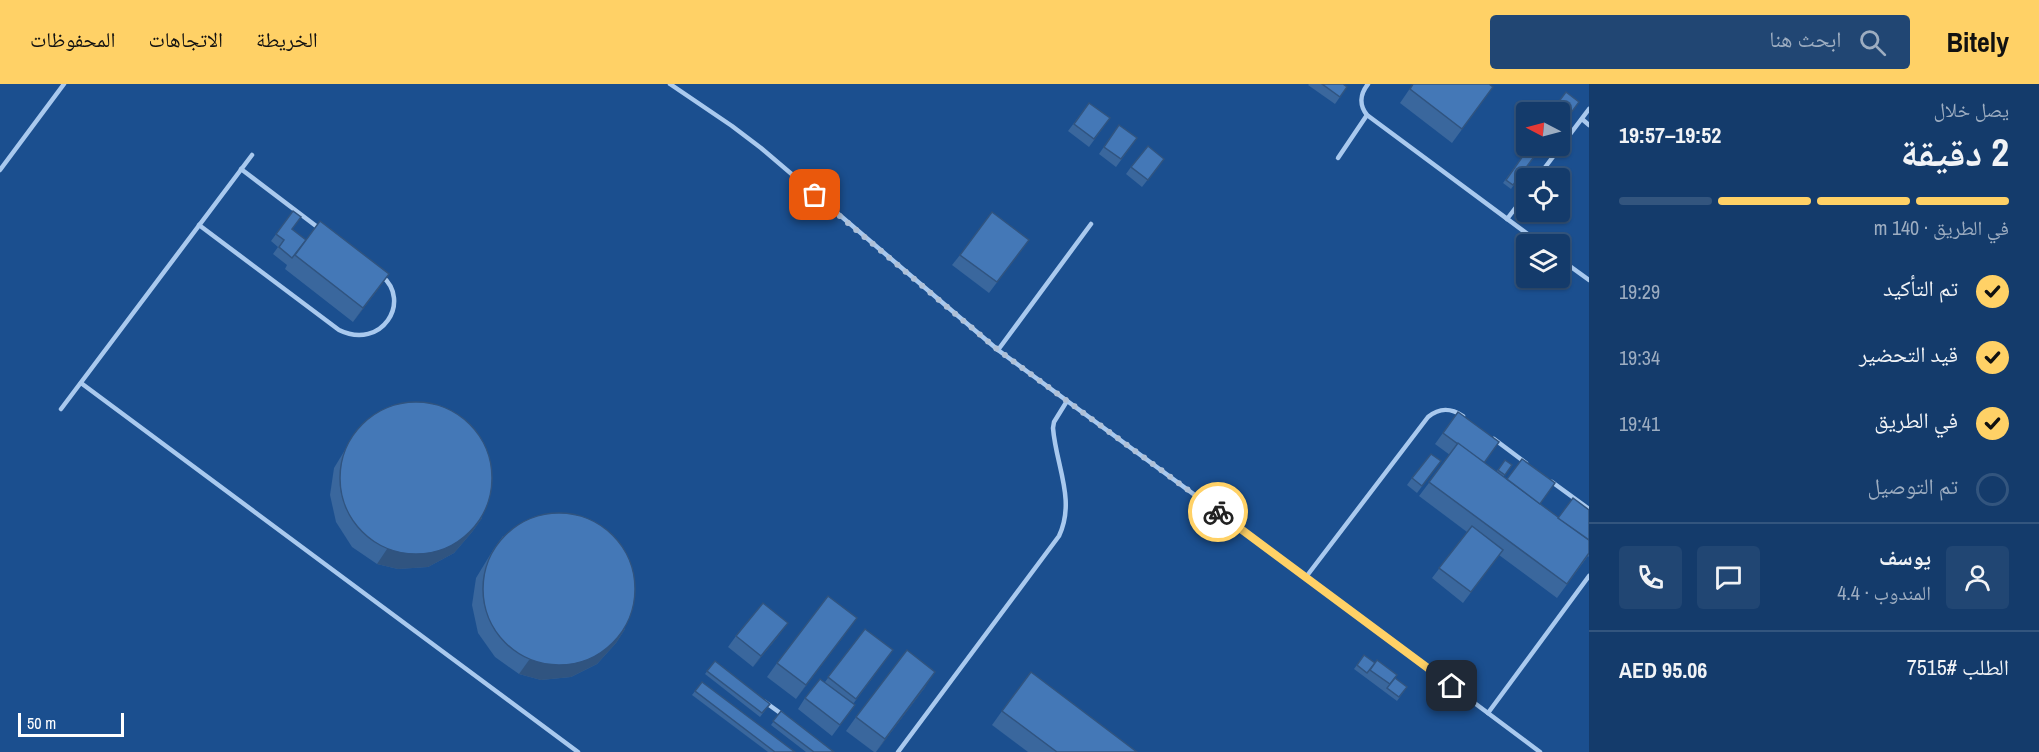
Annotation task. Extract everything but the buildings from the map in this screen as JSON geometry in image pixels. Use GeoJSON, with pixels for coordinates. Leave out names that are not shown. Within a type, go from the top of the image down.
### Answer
{"type":"FeatureCollection","features":[{"type":"Feature","properties":{"kind":"lane"},"geometry":{"type":"LineString","coordinates":[[0,170],[64,84]]}},
{"type":"Feature","properties":{"kind":"lane"},"geometry":{"type":"LineString","coordinates":[[670,84],[761,148],[998,350],[1540,752]]}},
{"type":"Feature","properties":{"kind":"lane"},"geometry":{"type":"LineString","coordinates":[[1368,84],[1361,100],[1361,105],[1367,115],[1527,234]]}},
{"type":"Feature","properties":{"kind":"lane"},"geometry":{"type":"LineString","coordinates":[[1545,168],[1589,110]]}},
{"type":"Feature","properties":{"kind":"lane"},"geometry":{"type":"LineString","coordinates":[[1338,158],[1367,115]]}},
{"type":"Feature","properties":{"kind":"lane"},"geometry":{"type":"LineString","coordinates":[[1582,119],[1589,125]]}},
{"type":"Feature","properties":{"kind":"lane"},"geometry":{"type":"LineString","coordinates":[[61,409],[252,154]]}},
{"type":"Feature","properties":{"kind":"lane"},"geometry":{"type":"LineString","coordinates":[[241,170],[322,231]]}},
{"type":"Feature","properties":{"kind":"lane"},"geometry":{"type":"LineString","coordinates":[[1507,219],[1516,207]]}},
{"type":"Feature","properties":{"kind":"lane"},"geometry":{"type":"LineString","coordinates":[[998,350],[1090,224]]}},
{"type":"Feature","properties":{"kind":"lane"},"geometry":{"type":"LineString","coordinates":[[199,225],[339,330],[349,335],[370,334],[380,329],[388,321],[392,311],[391,289],[386,279],[377,272]]}},
{"type":"Feature","properties":{"kind":"lane"},"geometry":{"type":"LineString","coordinates":[[1570,266],[1589,280]]}},
{"type":"Feature","properties":{"kind":"lane"},"geometry":{"type":"LineString","coordinates":[[81,383],[578,752]]}},
{"type":"Feature","properties":{"kind":"lane"},"geometry":{"type":"LineString","coordinates":[[898,752],[1059,536],[1067,507],[1053,428],[1057,416],[1067,401]]}},
{"type":"Feature","properties":{"kind":"lane"},"geometry":{"type":"LineString","coordinates":[[1306,577],[1428,417],[1438,410],[1450,409],[1470,422]]}},
{"type":"Feature","properties":{"kind":"lane"},"geometry":{"type":"LineString","coordinates":[[1488,435],[1534,469]]}},
{"type":"Feature","properties":{"kind":"lane"},"geometry":{"type":"LineString","coordinates":[[1543,475],[1589,509]]}},
{"type":"Feature","properties":{"kind":"lane"},"geometry":{"type":"LineString","coordinates":[[1488,713],[1589,576]]}},
{"type":"Feature","properties":{"kind":"lane"},"geometry":{"type":"LineString","coordinates":[[759,697],[787,718]]}},
{"type":"Feature","properties":{"kind":"way so far"},"geometry":{"type":"LineString","coordinates":[[815,195],[998,350],[1218,512]]}},
{"type":"Feature","properties":{"kind":"route"},"geometry":{"type":"LineString","coordinates":[[1218,512],[1452,686]]}}]}
